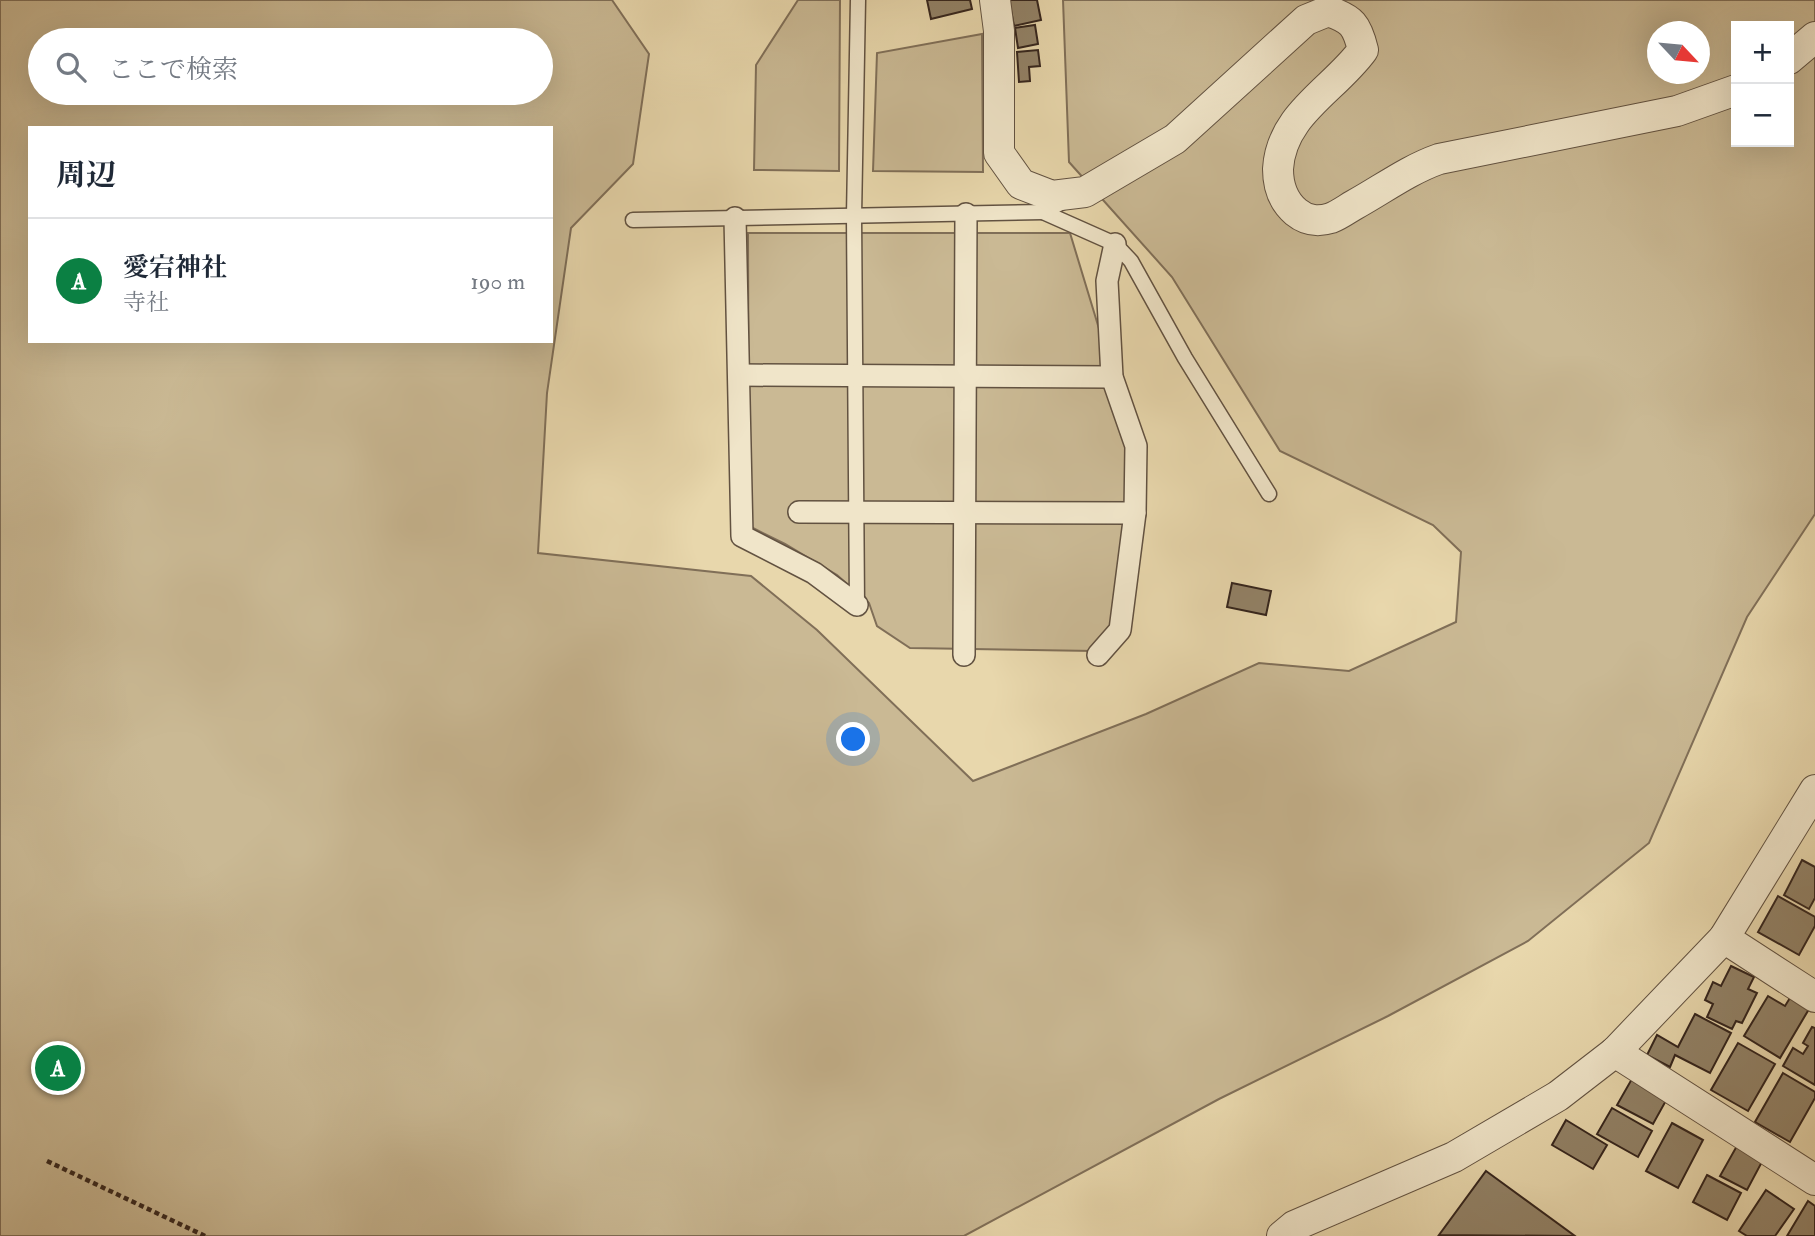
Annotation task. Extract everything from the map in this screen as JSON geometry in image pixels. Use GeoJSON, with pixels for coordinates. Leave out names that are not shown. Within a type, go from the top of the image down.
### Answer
{"type":"FeatureCollection","features":[{"type":"Feature","properties":{"kind":"street"},"geometry":{"type":"LineString","coordinates":[[995,0],[999,31],[999,153],[1021,184],[1052,196],[1084,192],[1175,139],[1306,20],[1328,11],[1346,17],[1358,30],[1363,50],[1349,69],[1309,103],[1287,132],[1279,157],[1278,181],[1284,199],[1297,213],[1315,222],[1332,218],[1417,167],[1439,159],[1677,111],[1731,92]]}},
{"type":"Feature","properties":{"kind":"street"},"geometry":{"type":"LineString","coordinates":[[1794,55],[1815,37]]}},
{"type":"Feature","properties":{"kind":"street"},"geometry":{"type":"LineString","coordinates":[[964,655],[966,214]]}},
{"type":"Feature","properties":{"kind":"street"},"geometry":{"type":"LineString","coordinates":[[735,218],[742,536],[814,573],[857,606]]}},
{"type":"Feature","properties":{"kind":"street"},"geometry":{"type":"LineString","coordinates":[[1098,655],[1120,630],[1135,513],[1136,446],[1112,376],[1107,281],[1115,244]]}},
{"type":"Feature","properties":{"kind":"street"},"geometry":{"type":"LineString","coordinates":[[739,375],[1112,376]]}},
{"type":"Feature","properties":{"kind":"street"},"geometry":{"type":"LineString","coordinates":[[799,512],[1135,513]]}},
{"type":"Feature","properties":{"kind":"street"},"geometry":{"type":"LineString","coordinates":[[1282,1236],[1294,1226],[1454,1157],[1558,1096],[1615,1052],[1724,938],[1814,794]]}},
{"type":"Feature","properties":{"kind":"street"},"geometry":{"type":"LineString","coordinates":[[1724,938],[1815,997]]}},
{"type":"Feature","properties":{"kind":"street"},"geometry":{"type":"LineString","coordinates":[[1615,1052],[1815,1180]]}},
{"type":"Feature","properties":{"kind":"lane"},"geometry":{"type":"LineString","coordinates":[[857,606],[854,216],[858,0]]}},
{"type":"Feature","properties":{"kind":"lane"},"geometry":{"type":"LineString","coordinates":[[633,220],[1043,212],[1084,192]]}},
{"type":"Feature","properties":{"kind":"lane"},"geometry":{"type":"LineString","coordinates":[[1043,212],[1115,244],[1131,261],[1185,358],[1269,494]]}},
{"type":"Feature","properties":{"kind":"path"},"geometry":{"type":"LineString","coordinates":[[47,1161],[205,1236]]}},
{"type":"Feature","properties":{"kind":"shaded area"},"geometry":{"type":"Polygon","coordinates":[[[0,0],[612,0],[649,54],[633,164],[571,228],[547,393],[538,553],[751,576],[817,630],[973,781],[1146,714],[1259,663],[1349,671],[1456,622],[1461,552],[1433,525],[1280,451],[1172,277],[1069,162],[1063,0],[1815,0],[1815,514],[1747,617],[1649,843],[1528,941],[1388,1016],[1219,1099],[964,1236],[0,1236],[0,0]]]}},
{"type":"Feature","properties":{"kind":"shaded area"},"geometry":{"type":"Polygon","coordinates":[[[798,0],[840,0],[839,171],[754,170],[756,65],[798,0]]]}},
{"type":"Feature","properties":{"kind":"shaded area"},"geometry":{"type":"Polygon","coordinates":[[[982,34],[983,172],[873,171],[877,53],[982,34]]]}},
{"type":"Feature","properties":{"kind":"shaded area"},"geometry":{"type":"Polygon","coordinates":[[[748,233],[1070,233],[1107,355],[1130,446],[1129,519],[1113,628],[1094,651],[910,648],[877,626],[869,603],[837,575],[749,526],[748,233]]]}},
{"type":"Feature","properties":{"kind":"building"},"geometry":{"type":"Polygon","coordinates":[[[927,0],[970,0],[972,9],[931,19],[927,0]]]}},
{"type":"Feature","properties":{"kind":"building"},"geometry":{"type":"Polygon","coordinates":[[[1009,0],[1037,0],[1041,20],[1014,26],[1009,0]]]}},
{"type":"Feature","properties":{"kind":"building"},"geometry":{"type":"Polygon","coordinates":[[[1035,25],[1038,44],[1018,48],[1015,28],[1035,25]]]}},
{"type":"Feature","properties":{"kind":"building"},"geometry":{"type":"Polygon","coordinates":[[[1038,50],[1040,66],[1029,67],[1030,81],[1019,82],[1017,52],[1038,50]]]}},
{"type":"Feature","properties":{"kind":"building"},"geometry":{"type":"Polygon","coordinates":[[[1232,583],[1271,591],[1266,615],[1227,607],[1232,583]]]}},
{"type":"Feature","properties":{"kind":"building"},"geometry":{"type":"Polygon","coordinates":[[[1802,860],[1815,867],[1815,898],[1809,909],[1784,895],[1802,860]]]}},
{"type":"Feature","properties":{"kind":"building"},"geometry":{"type":"Polygon","coordinates":[[[1778,896],[1815,917],[1815,926],[1799,955],[1758,932],[1778,896]]]}},
{"type":"Feature","properties":{"kind":"building"},"geometry":{"type":"Polygon","coordinates":[[[1731,966],[1754,977],[1748,989],[1757,993],[1742,1023],[1736,1021],[1732,1029],[1707,1017],[1713,1004],[1705,1000],[1713,982],[1721,986],[1731,966]]]}},
{"type":"Feature","properties":{"kind":"building"},"geometry":{"type":"Polygon","coordinates":[[[1793,993],[1812,1004],[1780,1058],[1744,1036],[1768,996],[1785,1006],[1793,993]]]}},
{"type":"Feature","properties":{"kind":"building"},"geometry":{"type":"Polygon","coordinates":[[[1695,1014],[1731,1033],[1710,1073],[1675,1055],[1670,1067],[1647,1055],[1657,1035],[1678,1047],[1695,1014]]]}},
{"type":"Feature","properties":{"kind":"building"},"geometry":{"type":"Polygon","coordinates":[[[1812,1027],[1815,1028],[1815,1085],[1783,1066],[1793,1048],[1803,1054],[1808,1046],[1803,1043],[1812,1027]]]}},
{"type":"Feature","properties":{"kind":"building"},"geometry":{"type":"Polygon","coordinates":[[[1738,1043],[1775,1064],[1748,1111],[1711,1090],[1738,1043]]]}},
{"type":"Feature","properties":{"kind":"building"},"geometry":{"type":"Polygon","coordinates":[[[51,1046],[80,1061],[64,1090],[35,1076],[51,1046]]]}},
{"type":"Feature","properties":{"kind":"building"},"geometry":{"type":"Polygon","coordinates":[[[1783,1073],[1815,1092],[1815,1098],[1790,1142],[1755,1122],[1783,1073]]]}},
{"type":"Feature","properties":{"kind":"building"},"geometry":{"type":"Polygon","coordinates":[[[1633,1077],[1668,1097],[1653,1124],[1617,1105],[1633,1077]]]}},
{"type":"Feature","properties":{"kind":"building"},"geometry":{"type":"Polygon","coordinates":[[[1612,1108],[1652,1131],[1638,1157],[1597,1134],[1612,1108]]]}},
{"type":"Feature","properties":{"kind":"building"},"geometry":{"type":"Polygon","coordinates":[[[1566,1120],[1607,1145],[1593,1169],[1552,1145],[1566,1120]]]}},
{"type":"Feature","properties":{"kind":"building"},"geometry":{"type":"Polygon","coordinates":[[[1672,1123],[1703,1140],[1678,1188],[1646,1171],[1672,1123]]]}},
{"type":"Feature","properties":{"kind":"building"},"geometry":{"type":"Polygon","coordinates":[[[1738,1144],[1764,1158],[1747,1190],[1720,1176],[1738,1144]]]}},
{"type":"Feature","properties":{"kind":"building"},"geometry":{"type":"Polygon","coordinates":[[[1486,1171],[1575,1236],[1439,1235],[1486,1171]]]}},
{"type":"Feature","properties":{"kind":"building"},"geometry":{"type":"Polygon","coordinates":[[[1707,1175],[1741,1193],[1727,1220],[1693,1202],[1707,1175]]]}},
{"type":"Feature","properties":{"kind":"building"},"geometry":{"type":"Polygon","coordinates":[[[1766,1190],[1794,1209],[1775,1236],[1747,1236],[1739,1231],[1766,1190]]]}},
{"type":"Feature","properties":{"kind":"building"},"geometry":{"type":"Polygon","coordinates":[[[1808,1201],[1815,1206],[1815,1236],[1787,1236],[1808,1201]]]}},
{"type":"Feature","properties":{"kind":"place","name":"愛宕神社"},"geometry":{"type":"Point","coordinates":[58,1068]}}]}
